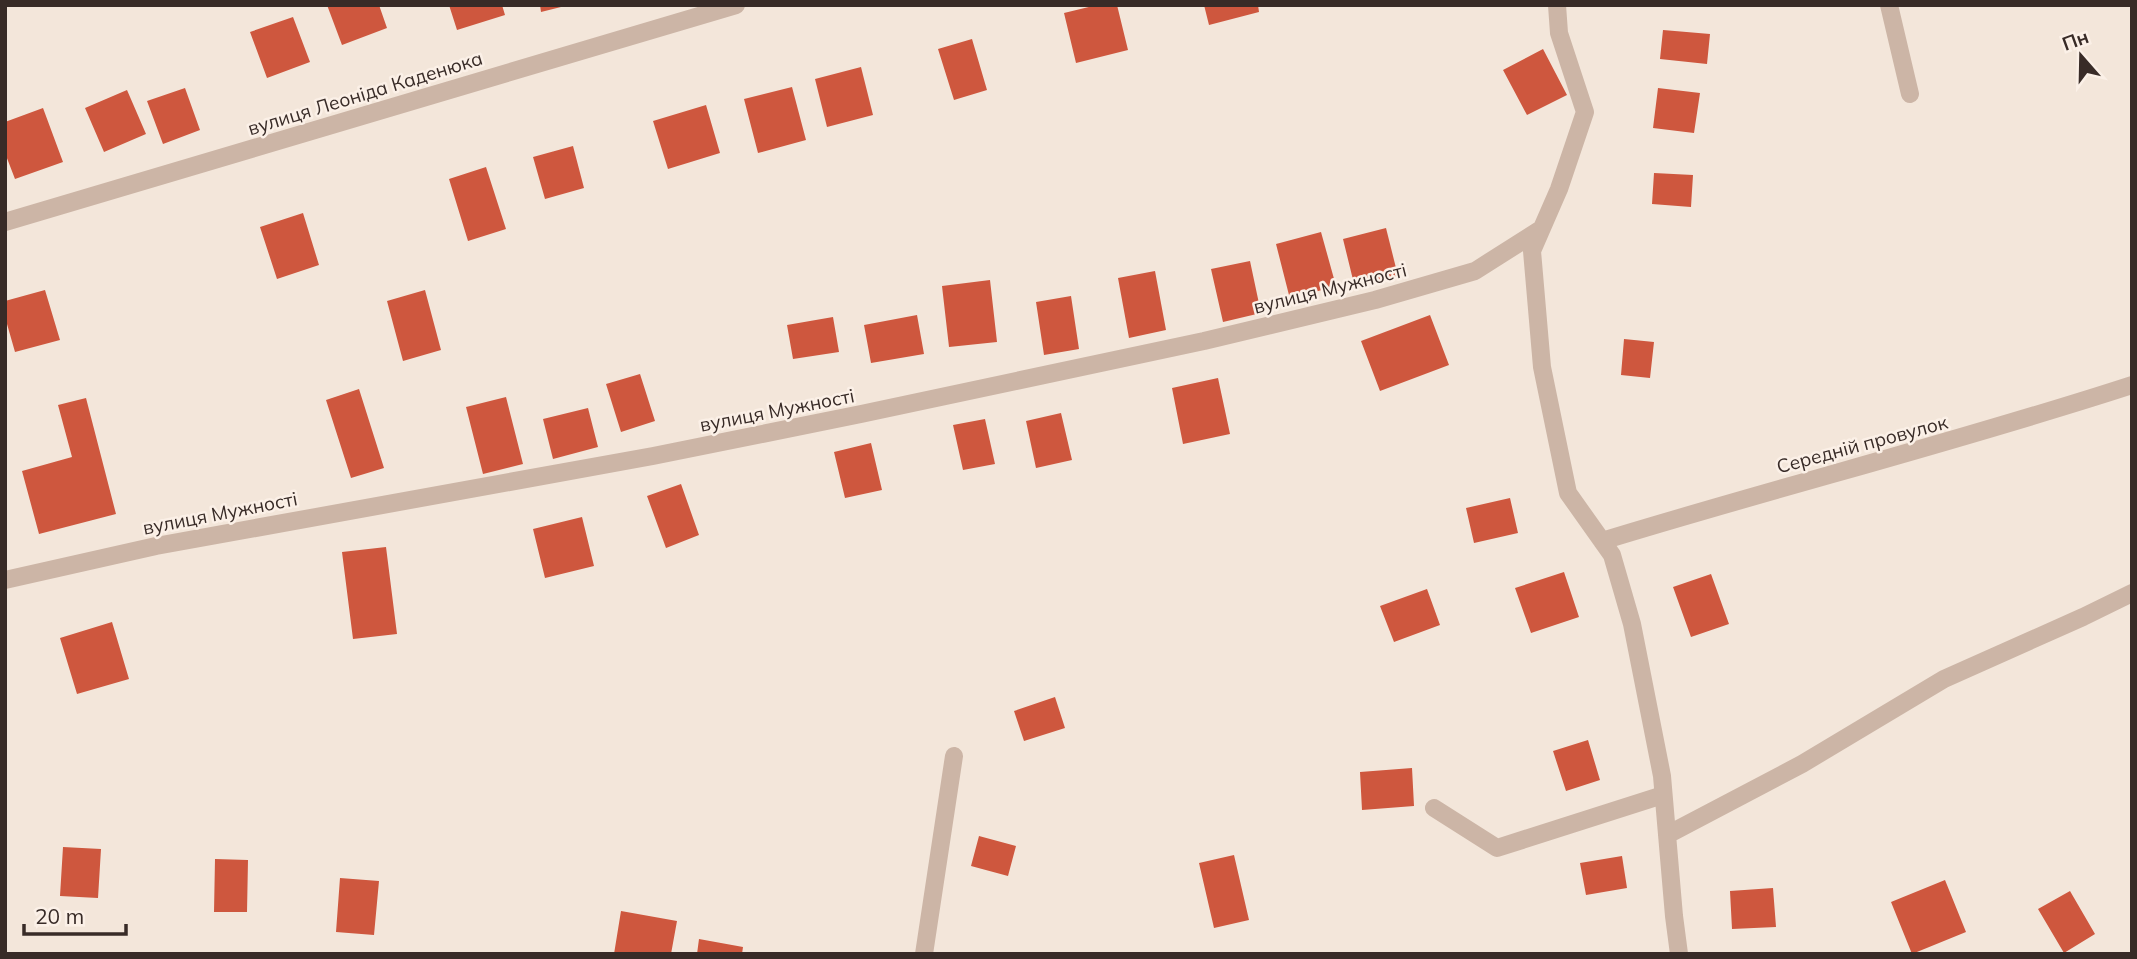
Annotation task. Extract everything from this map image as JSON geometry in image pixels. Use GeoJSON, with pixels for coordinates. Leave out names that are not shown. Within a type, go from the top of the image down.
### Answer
{"type":"FeatureCollection","features":[{"type":"Feature","properties":{"kind":"street","name":"вулиця Леоніда Каденюка"},"geometry":{"type":"LineString","coordinates":[[5,222],[736,5]]}},
{"type":"Feature","properties":{"kind":"street"},"geometry":{"type":"LineString","coordinates":[[1557,5],[1559,33],[1585,113],[1559,189],[1532,251],[1542,367],[1568,493],[1612,555],[1632,624],[1662,776],[1679,954]]}},
{"type":"Feature","properties":{"kind":"street"},"geometry":{"type":"LineString","coordinates":[[1889,5],[1910,94]]}},
{"type":"Feature","properties":{"kind":"street","name":"вулиця Мужності"},"geometry":{"type":"LineString","coordinates":[[5,580],[170,543],[679,451],[1204,341],[1375,300],[1475,271],[1541,229]]}},
{"type":"Feature","properties":{"kind":"street","name":"Середній провулок"},"geometry":{"type":"LineString","coordinates":[[1602,541],[1729,502],[2016,422],[2132,385]]}},
{"type":"Feature","properties":{"kind":"street"},"geometry":{"type":"LineString","coordinates":[[1667,835],[1801,764],[1944,679],[2132,593]]}},
{"type":"Feature","properties":{"kind":"street"},"geometry":{"type":"LineString","coordinates":[[924,954],[954,756]]}},
{"type":"Feature","properties":{"kind":"street"},"geometry":{"type":"LineString","coordinates":[[1434,808],[1497,848],[1663,795]]}},
{"type":"Feature","properties":{"kind":"building"},"geometry":{"type":"Polygon","coordinates":[[[327,5],[379,5],[387,28],[342,45],[327,5]]]}},
{"type":"Feature","properties":{"kind":"building"},"geometry":{"type":"Polygon","coordinates":[[[449,5],[502,5],[505,15],[457,30],[449,5]]]}},
{"type":"Feature","properties":{"kind":"building"},"geometry":{"type":"Polygon","coordinates":[[[540,5],[565,5],[565,6],[541,12],[540,5]]]}},
{"type":"Feature","properties":{"kind":"building"},"geometry":{"type":"Polygon","coordinates":[[[1097,5],[1117,5],[1128,50],[1076,63],[1064,13],[1097,5]]]}},
{"type":"Feature","properties":{"kind":"building"},"geometry":{"type":"Polygon","coordinates":[[[1204,5],[1258,5],[1259,12],[1209,25],[1204,5]]]}},
{"type":"Feature","properties":{"kind":"building"},"geometry":{"type":"Polygon","coordinates":[[[293,17],[310,62],[267,78],[250,32],[293,17]]]}},
{"type":"Feature","properties":{"kind":"building"},"geometry":{"type":"Polygon","coordinates":[[[1663,30],[1710,34],[1707,64],[1660,59],[1663,30]]]}},
{"type":"Feature","properties":{"kind":"building"},"geometry":{"type":"Polygon","coordinates":[[[972,39],[987,90],[954,100],[938,49],[972,39]]]}},
{"type":"Feature","properties":{"kind":"building"},"geometry":{"type":"Polygon","coordinates":[[[1543,49],[1567,95],[1527,115],[1503,70],[1543,49]]]}},
{"type":"Feature","properties":{"kind":"building"},"geometry":{"type":"Polygon","coordinates":[[[861,67],[873,115],[827,127],[815,79],[861,67]]]}},
{"type":"Feature","properties":{"kind":"building"},"geometry":{"type":"Polygon","coordinates":[[[792,87],[806,140],[758,153],[744,99],[792,87]]]}},
{"type":"Feature","properties":{"kind":"building"},"geometry":{"type":"Polygon","coordinates":[[[185,88],[200,130],[163,144],[147,101],[185,88]]]}},
{"type":"Feature","properties":{"kind":"building"},"geometry":{"type":"Polygon","coordinates":[[[1658,88],[1700,93],[1694,133],[1653,128],[1658,88]]]}},
{"type":"Feature","properties":{"kind":"building"},"geometry":{"type":"Polygon","coordinates":[[[127,90],[146,134],[104,152],[85,108],[127,90]]]}},
{"type":"Feature","properties":{"kind":"building"},"geometry":{"type":"Polygon","coordinates":[[[706,105],[720,153],[668,169],[653,121],[706,105]]]}},
{"type":"Feature","properties":{"kind":"building"},"geometry":{"type":"Polygon","coordinates":[[[43,108],[63,162],[15,179],[5,153],[5,122],[43,108]]]}},
{"type":"Feature","properties":{"kind":"building"},"geometry":{"type":"Polygon","coordinates":[[[573,146],[584,188],[545,199],[533,157],[573,146]]]}},
{"type":"Feature","properties":{"kind":"building"},"geometry":{"type":"Polygon","coordinates":[[[486,167],[506,229],[468,241],[449,179],[486,167]]]}},
{"type":"Feature","properties":{"kind":"building"},"geometry":{"type":"Polygon","coordinates":[[[1654,173],[1693,175],[1691,207],[1652,204],[1654,173]]]}},
{"type":"Feature","properties":{"kind":"building"},"geometry":{"type":"Polygon","coordinates":[[[303,213],[319,265],[277,279],[260,227],[303,213]]]}},
{"type":"Feature","properties":{"kind":"building"},"geometry":{"type":"Polygon","coordinates":[[[1386,228],[1398,276],[1355,288],[1343,239],[1386,228]]]}},
{"type":"Feature","properties":{"kind":"building"},"geometry":{"type":"Polygon","coordinates":[[[1321,232],[1336,286],[1290,299],[1276,244],[1321,232]]]}},
{"type":"Feature","properties":{"kind":"building"},"geometry":{"type":"Polygon","coordinates":[[[1250,261],[1261,313],[1223,322],[1211,269],[1250,261]]]}},
{"type":"Feature","properties":{"kind":"building"},"geometry":{"type":"Polygon","coordinates":[[[1155,271],[1166,330],[1129,338],[1118,278],[1155,271]]]}},
{"type":"Feature","properties":{"kind":"building"},"geometry":{"type":"Polygon","coordinates":[[[990,280],[997,342],[949,347],[942,286],[990,280]]]}},
{"type":"Feature","properties":{"kind":"building"},"geometry":{"type":"Polygon","coordinates":[[[45,290],[60,340],[15,352],[5,317],[5,301],[45,290]]]}},
{"type":"Feature","properties":{"kind":"building"},"geometry":{"type":"Polygon","coordinates":[[[425,290],[441,350],[403,361],[387,301],[425,290]]]}},
{"type":"Feature","properties":{"kind":"building"},"geometry":{"type":"Polygon","coordinates":[[[1071,296],[1079,349],[1044,355],[1036,302],[1071,296]]]}},
{"type":"Feature","properties":{"kind":"building"},"geometry":{"type":"Polygon","coordinates":[[[917,315],[924,354],[871,363],[864,325],[917,315]]]}},
{"type":"Feature","properties":{"kind":"building"},"geometry":{"type":"Polygon","coordinates":[[[1430,315],[1449,365],[1380,391],[1361,341],[1430,315]]]}},
{"type":"Feature","properties":{"kind":"building"},"geometry":{"type":"Polygon","coordinates":[[[833,317],[839,352],[793,359],[787,325],[833,317]]]}},
{"type":"Feature","properties":{"kind":"building"},"geometry":{"type":"Polygon","coordinates":[[[1624,339],[1654,342],[1650,378],[1621,375],[1624,339]]]}},
{"type":"Feature","properties":{"kind":"building"},"geometry":{"type":"Polygon","coordinates":[[[640,374],[655,421],[621,432],[606,384],[640,374]]]}},
{"type":"Feature","properties":{"kind":"building"},"geometry":{"type":"Polygon","coordinates":[[[1218,378],[1230,434],[1183,444],[1172,388],[1218,378]]]}},
{"type":"Feature","properties":{"kind":"building"},"geometry":{"type":"Polygon","coordinates":[[[359,389],[384,468],[351,478],[326,400],[359,389]]]}},
{"type":"Feature","properties":{"kind":"building"},"geometry":{"type":"Polygon","coordinates":[[[506,397],[523,464],[483,474],[466,407],[506,397]]]}},
{"type":"Feature","properties":{"kind":"building"},"geometry":{"type":"Polygon","coordinates":[[[86,398],[116,514],[39,534],[22,471],[72,457],[58,405],[86,398]]]}},
{"type":"Feature","properties":{"kind":"building"},"geometry":{"type":"Polygon","coordinates":[[[588,408],[598,447],[553,459],[543,419],[588,408]]]}},
{"type":"Feature","properties":{"kind":"building"},"geometry":{"type":"Polygon","coordinates":[[[1061,413],[1072,460],[1036,468],[1026,421],[1061,413]]]}},
{"type":"Feature","properties":{"kind":"building"},"geometry":{"type":"Polygon","coordinates":[[[985,419],[995,464],[963,470],[953,425],[985,419]]]}},
{"type":"Feature","properties":{"kind":"building"},"geometry":{"type":"Polygon","coordinates":[[[871,443],[882,490],[845,498],[834,452],[871,443]]]}},
{"type":"Feature","properties":{"kind":"building"},"geometry":{"type":"Polygon","coordinates":[[[681,484],[699,535],[666,548],[647,496],[681,484]]]}},
{"type":"Feature","properties":{"kind":"building"},"geometry":{"type":"Polygon","coordinates":[[[1510,498],[1518,533],[1474,543],[1466,508],[1510,498]]]}},
{"type":"Feature","properties":{"kind":"building"},"geometry":{"type":"Polygon","coordinates":[[[582,517],[594,566],[545,578],[533,529],[582,517]]]}},
{"type":"Feature","properties":{"kind":"building"},"geometry":{"type":"Polygon","coordinates":[[[386,547],[397,634],[353,639],[342,552],[386,547]]]}},
{"type":"Feature","properties":{"kind":"building"},"geometry":{"type":"Polygon","coordinates":[[[1564,572],[1579,617],[1531,633],[1515,588],[1564,572]]]}},
{"type":"Feature","properties":{"kind":"building"},"geometry":{"type":"Polygon","coordinates":[[[1711,574],[1729,624],[1691,637],[1673,587],[1711,574]]]}},
{"type":"Feature","properties":{"kind":"building"},"geometry":{"type":"Polygon","coordinates":[[[1427,589],[1440,625],[1394,642],[1380,606],[1427,589]]]}},
{"type":"Feature","properties":{"kind":"building"},"geometry":{"type":"Polygon","coordinates":[[[112,622],[129,679],[77,694],[60,638],[112,622]]]}},
{"type":"Feature","properties":{"kind":"building"},"geometry":{"type":"Polygon","coordinates":[[[1055,697],[1065,728],[1024,741],[1014,711],[1055,697]]]}},
{"type":"Feature","properties":{"kind":"building"},"geometry":{"type":"Polygon","coordinates":[[[1588,740],[1600,780],[1566,791],[1553,751],[1588,740]]]}},
{"type":"Feature","properties":{"kind":"building"},"geometry":{"type":"Polygon","coordinates":[[[1412,768],[1414,806],[1362,810],[1360,772],[1412,768]]]}},
{"type":"Feature","properties":{"kind":"building"},"geometry":{"type":"Polygon","coordinates":[[[979,836],[1016,846],[1008,876],[971,866],[979,836]]]}},
{"type":"Feature","properties":{"kind":"building"},"geometry":{"type":"Polygon","coordinates":[[[63,847],[101,849],[98,898],[60,896],[63,847]]]}},
{"type":"Feature","properties":{"kind":"building"},"geometry":{"type":"Polygon","coordinates":[[[1234,855],[1249,920],[1214,928],[1199,863],[1234,855]]]}},
{"type":"Feature","properties":{"kind":"building"},"geometry":{"type":"Polygon","coordinates":[[[1622,856],[1627,888],[1586,895],[1580,863],[1622,856]]]}},
{"type":"Feature","properties":{"kind":"building"},"geometry":{"type":"Polygon","coordinates":[[[215,859],[248,860],[247,912],[214,912],[215,859]]]}},
{"type":"Feature","properties":{"kind":"building"},"geometry":{"type":"Polygon","coordinates":[[[340,878],[379,881],[374,935],[336,932],[340,878]]]}},
{"type":"Feature","properties":{"kind":"building"},"geometry":{"type":"Polygon","coordinates":[[[1945,880],[1966,932],[1912,954],[1891,902],[1945,880]]]}},
{"type":"Feature","properties":{"kind":"building"},"geometry":{"type":"Polygon","coordinates":[[[1773,888],[1776,927],[1732,929],[1730,891],[1773,888]]]}},
{"type":"Feature","properties":{"kind":"building"},"geometry":{"type":"Polygon","coordinates":[[[2070,891],[2095,934],[2064,953],[2038,909],[2070,891]]]}},
{"type":"Feature","properties":{"kind":"building"},"geometry":{"type":"Polygon","coordinates":[[[621,911],[677,921],[671,954],[614,954],[621,911]]]}},
{"type":"Feature","properties":{"kind":"building"},"geometry":{"type":"Polygon","coordinates":[[[699,939],[743,947],[742,954],[697,954],[699,939]]]}}]}
